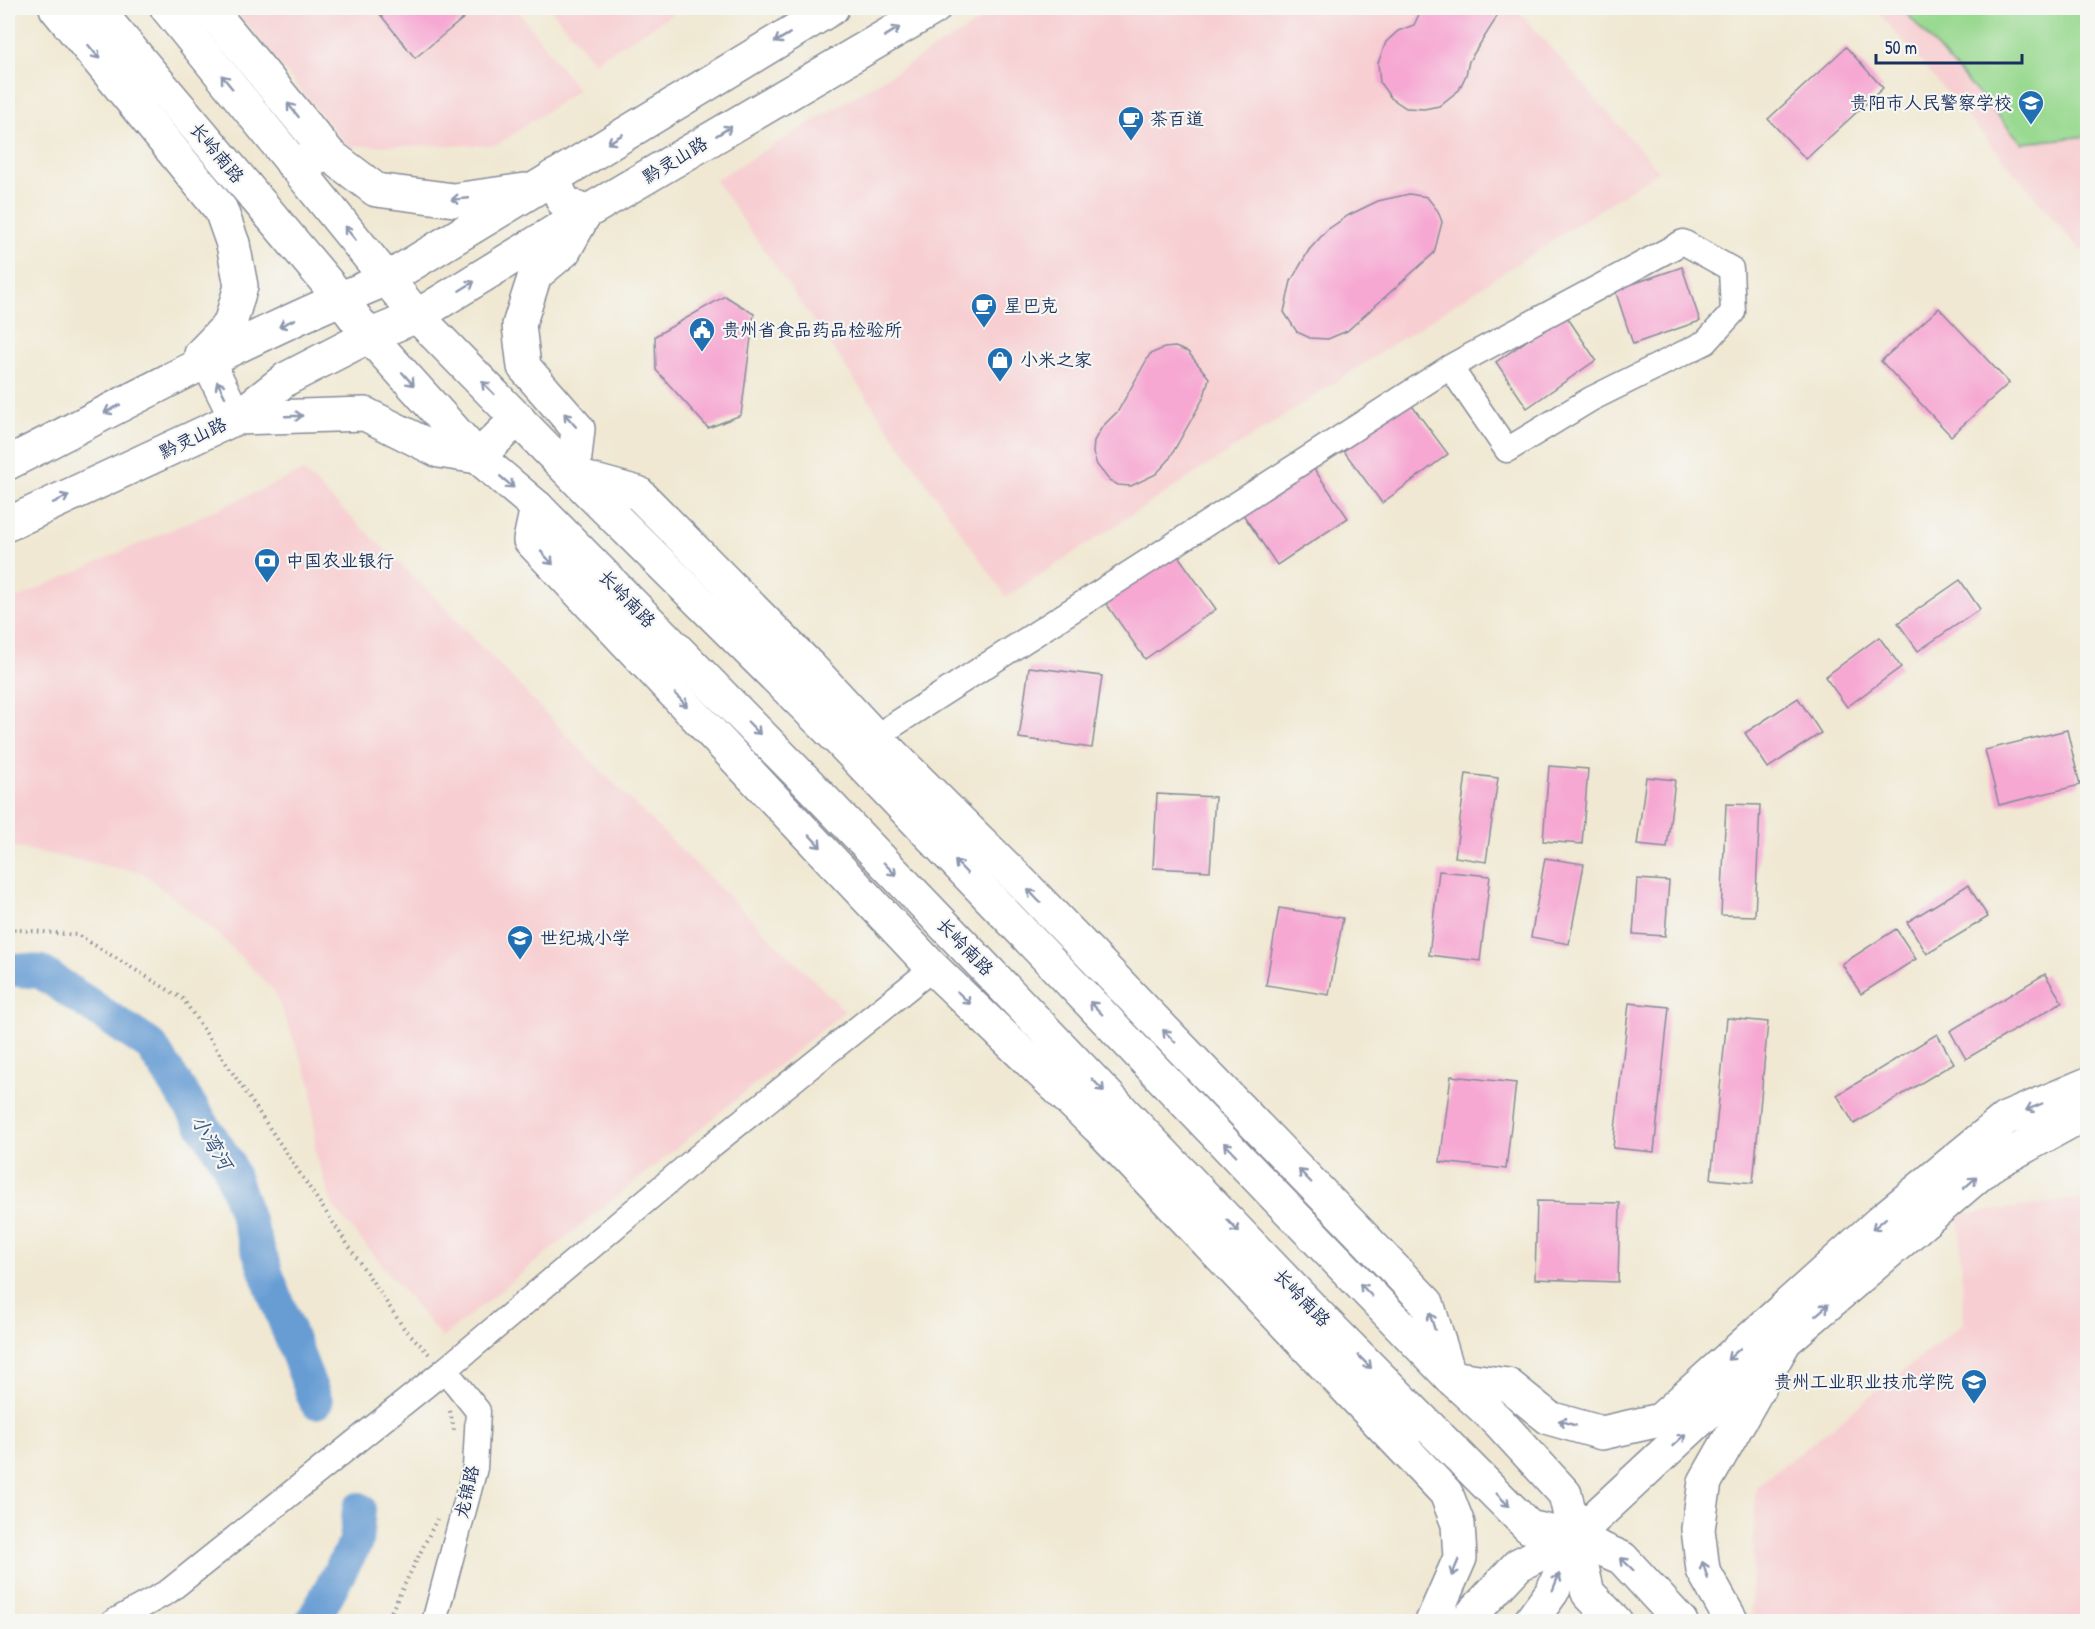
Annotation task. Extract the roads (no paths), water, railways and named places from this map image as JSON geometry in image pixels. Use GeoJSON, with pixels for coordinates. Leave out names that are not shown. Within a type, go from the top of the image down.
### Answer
{"type":"FeatureCollection","features":[{"type":"Feature","properties":{"kind":"main road"},"geometry":{"type":"LineString","coordinates":[[56,8],[221,210],[233,244],[241,286],[230,324],[194,367]]}},
{"type":"Feature","properties":{"kind":"main road","name":"长岭南路"},"geometry":{"type":"LineString","coordinates":[[96,8],[340,298],[369,336],[478,457],[537,507],[804,779],[1391,1388],[1529,1527],[1575,1537],[1622,1558],[1680,1621]]}},
{"type":"Feature","properties":{"kind":"main road"},"geometry":{"type":"LineString","coordinates":[[166,8],[417,316],[839,740],[1450,1377],[1498,1421],[1564,1494],[1588,1593],[1616,1622]]}},
{"type":"Feature","properties":{"kind":"main road"},"geometry":{"type":"LineString","coordinates":[[209,8],[330,155],[376,190],[454,200],[546,183]]}},
{"type":"Feature","properties":{"kind":"main road"},"geometry":{"type":"LineString","coordinates":[[8,463],[194,367],[340,298],[387,279],[832,8]]}},
{"type":"Feature","properties":{"kind":"main road","name":"黔灵山路"},"geometry":{"type":"LineString","coordinates":[[8,524],[236,418],[286,379],[369,336],[417,316],[585,213],[934,8]]}},
{"type":"Feature","properties":{"kind":"main road"},"geometry":{"type":"LineString","coordinates":[[221,210],[256,200],[292,163],[330,155]]}},
{"type":"Feature","properties":{"kind":"main road"},"geometry":{"type":"LineString","coordinates":[[546,183],[563,201],[585,213],[564,251],[535,275],[519,324],[524,366],[578,429],[573,475]]}},
{"type":"Feature","properties":{"kind":"main road"},"geometry":{"type":"LineString","coordinates":[[194,367],[236,418],[365,414],[439,451],[478,457],[518,418]]}},
{"type":"Feature","properties":{"kind":"main road"},"geometry":{"type":"LineString","coordinates":[[573,475],[638,493],[811,668],[875,737],[1026,887],[1426,1303],[1450,1377]]}},
{"type":"Feature","properties":{"kind":"main road"},"geometry":{"type":"LineString","coordinates":[[537,507],[530,540],[933,968],[1099,1128],[1446,1493],[1458,1524],[1460,1558],[1432,1622]]}},
{"type":"Feature","properties":{"kind":"main road"},"geometry":{"type":"LineString","coordinates":[[1530,1622],[1552,1592],[1575,1537],[1660,1420],[1882,1221],[2005,1119],[2088,1084]]}},
{"type":"Feature","properties":{"kind":"main road"},"geometry":{"type":"LineString","coordinates":[[1465,1622],[1518,1565],[1575,1537],[1785,1341],[1989,1166],[2088,1112]]}},
{"type":"Feature","properties":{"kind":"main road"},"geometry":{"type":"LineString","coordinates":[[1732,1622],[1703,1570],[1698,1529],[1705,1482],[1785,1341]]}},
{"type":"Feature","properties":{"kind":"main road"},"geometry":{"type":"LineString","coordinates":[[1450,1377],[1508,1385],[1549,1418],[1602,1433],[1660,1420]]}},
{"type":"Feature","properties":{"kind":"main road"},"geometry":{"type":"LineString","coordinates":[[1391,1388],[1405,1430],[1402,1446]]}},
{"type":"Feature","properties":{"kind":"main road"},"geometry":{"type":"LineString","coordinates":[[1402,1446],[1458,1455],[1498,1421]]}},
{"type":"Feature","properties":{"kind":"street"},"geometry":{"type":"LineString","coordinates":[[875,737],[1450,367],[1683,242],[1731,269],[1733,312],[1706,342],[1591,399],[1507,450],[1450,367]]}},
{"type":"Feature","properties":{"kind":"street"},"geometry":{"type":"LineString","coordinates":[[113,1622],[169,1591],[445,1370],[712,1145],[933,968]]}},
{"type":"Feature","properties":{"kind":"street","name":"龙锦路"},"geometry":{"type":"LineString","coordinates":[[434,1622],[476,1457],[478,1411],[445,1370]]}},
{"type":"Feature","properties":{"kind":"waterway","name":"小湾河"},"geometry":{"type":"LineString","coordinates":[[8,969],[41,972],[151,1046],[228,1163],[268,1278],[316,1402]]}},
{"type":"Feature","properties":{"kind":"waterway","name":"小湾河"},"geometry":{"type":"LineString","coordinates":[[312,1622],[356,1542],[359,1509]]}},
{"type":"Feature","properties":{"kind":"place","name":"贵阳市人民警察学校"},"geometry":{"type":"Point","coordinates":[2031,126]}},
{"type":"Feature","properties":{"kind":"place","name":"茶百道"},"geometry":{"type":"Point","coordinates":[1131,142]}},
{"type":"Feature","properties":{"kind":"place","name":"星巴克"},"geometry":{"type":"Point","coordinates":[984,329]}},
{"type":"Feature","properties":{"kind":"place","name":"贵州省食品药品检验所"},"geometry":{"type":"Point","coordinates":[702,353]}},
{"type":"Feature","properties":{"kind":"place","name":"小米之家"},"geometry":{"type":"Point","coordinates":[1000,383]}},
{"type":"Feature","properties":{"kind":"place","name":"中国农业银行"},"geometry":{"type":"Point","coordinates":[267,584]}},
{"type":"Feature","properties":{"kind":"place","name":"世纪城小学"},"geometry":{"type":"Point","coordinates":[520,961]}},
{"type":"Feature","properties":{"kind":"place","name":"贵州工业职业技术学院"},"geometry":{"type":"Point","coordinates":[1974,1405]}}]}
